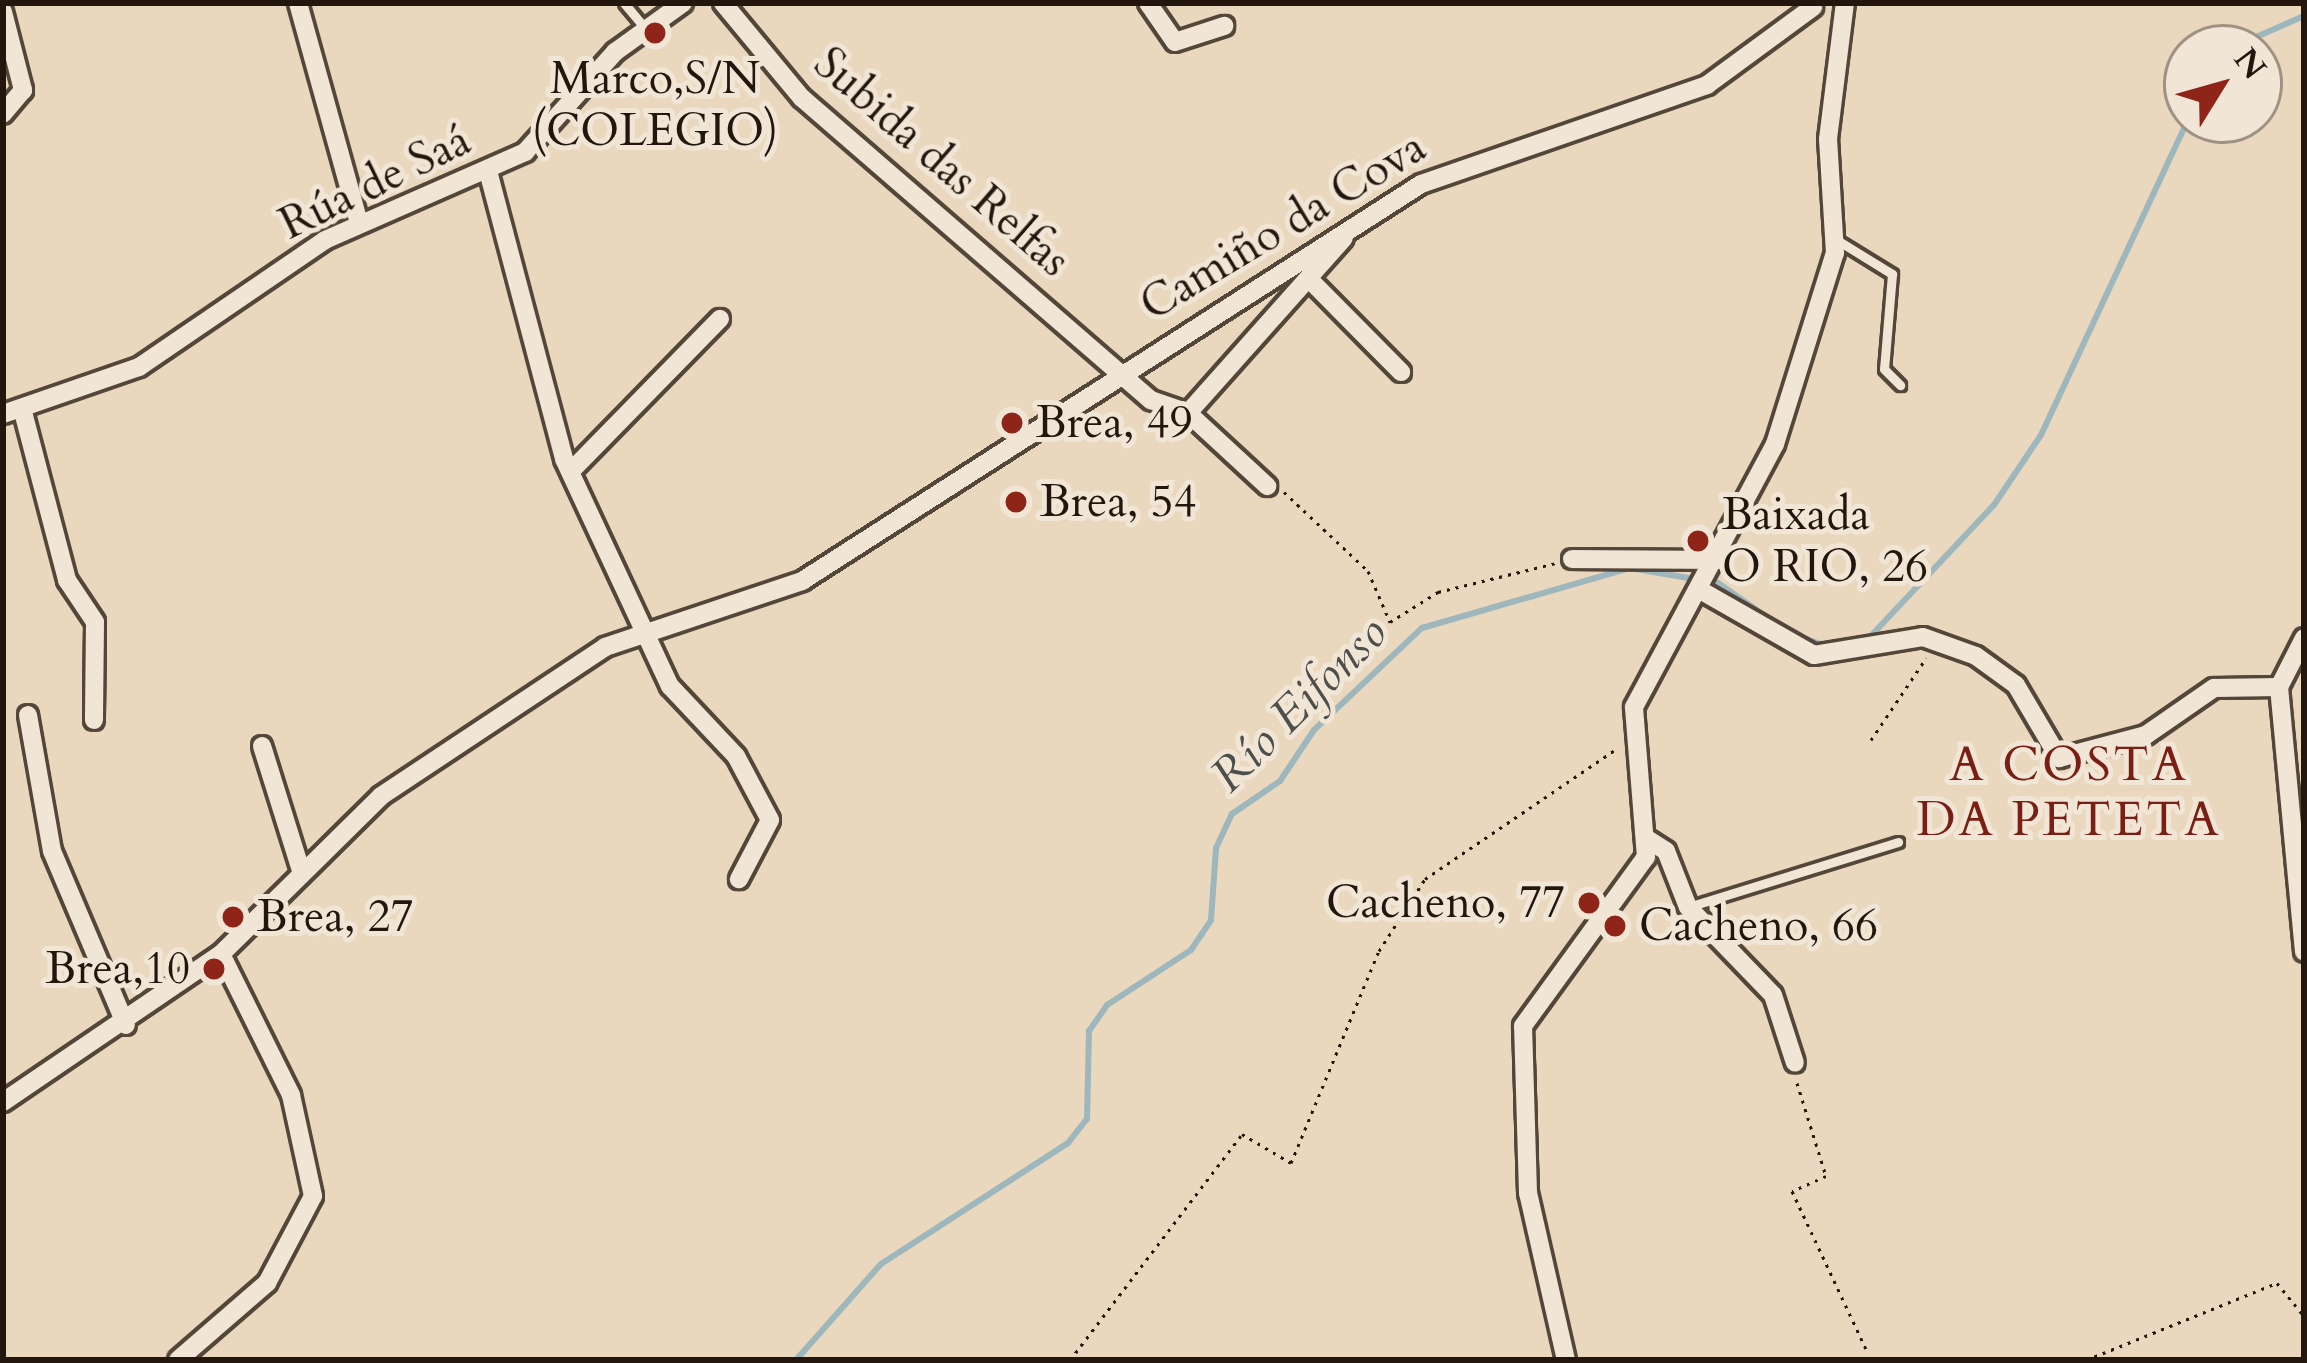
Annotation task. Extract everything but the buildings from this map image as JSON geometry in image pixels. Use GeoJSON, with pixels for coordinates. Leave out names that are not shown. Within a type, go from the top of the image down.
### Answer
{"type":"FeatureCollection","features":[{"type":"Feature","properties":{"kind":"street"},"geometry":{"type":"LineString","coordinates":[[298,3],[359,223]]}},
{"type":"Feature","properties":{"kind":"street","name":"Rúa de Saá"},"geometry":{"type":"LineString","coordinates":[[12,411],[139,368],[359,223],[526,152],[646,29],[683,3]]}},
{"type":"Feature","properties":{"kind":"street","name":"Subida das Relfas"},"geometry":{"type":"LineString","coordinates":[[723,3],[802,98],[1118,370],[1172,413],[1188,413],[1267,486]]}},
{"type":"Feature","properties":{"kind":"street"},"geometry":{"type":"LineString","coordinates":[[1148,3],[1175,42],[1224,26]]}},
{"type":"Feature","properties":{"kind":"street"},"geometry":{"type":"LineString","coordinates":[[1566,1360],[1528,1192],[1519,1045],[1531,1011],[1637,879],[1649,840],[1631,740],[1651,665],[1720,560],[1775,444],[1837,240],[1828,140],[1841,9],[1810,5]]}},
{"type":"Feature","properties":{"kind":"street","name":"Camiño da Cova"},"geometry":{"type":"LineString","coordinates":[[3,1102],[126,1025],[221,954],[381,796],[647,627],[802,580],[1118,370],[1445,172],[1722,77],[1810,5]]}},
{"type":"Feature","properties":{"kind":"street"},"geometry":{"type":"LineString","coordinates":[[3,12],[23,90],[3,114]]}},
{"type":"Feature","properties":{"kind":"street"},"geometry":{"type":"LineString","coordinates":[[488,171],[534,375],[571,471],[647,627],[670,686],[736,756],[770,820],[739,879]]}},
{"type":"Feature","properties":{"kind":"street"},"geometry":{"type":"LineString","coordinates":[[1188,413],[1349,231]]}},
{"type":"Feature","properties":{"kind":"street"},"geometry":{"type":"LineString","coordinates":[[1309,279],[1401,372]]}},
{"type":"Feature","properties":{"kind":"street"},"geometry":{"type":"LineString","coordinates":[[571,471],[720,319]]}},
{"type":"Feature","properties":{"kind":"street"},"geometry":{"type":"LineString","coordinates":[[12,411],[67,580],[95,622],[94,720]]}},
{"type":"Feature","properties":{"kind":"street"},"geometry":{"type":"LineString","coordinates":[[1572,559],[1720,560]]}},
{"type":"Feature","properties":{"kind":"street"},"geometry":{"type":"LineString","coordinates":[[1703,587],[1814,656],[1937,642],[2004,671],[2046,747],[2074,760],[2146,735],[2214,688],[2279,687]]}},
{"type":"Feature","properties":{"kind":"street"},"geometry":{"type":"LineString","coordinates":[[2304,638],[2279,687],[2304,952]]}},
{"type":"Feature","properties":{"kind":"street"},"geometry":{"type":"LineString","coordinates":[[28,715],[52,851],[126,1025]]}},
{"type":"Feature","properties":{"kind":"street"},"geometry":{"type":"LineString","coordinates":[[262,746],[302,874]]}},
{"type":"Feature","properties":{"kind":"street"},"geometry":{"type":"LineString","coordinates":[[1649,840],[1666,851],[1688,907],[1773,995],[1795,1063]]}},
{"type":"Feature","properties":{"kind":"street"},"geometry":{"type":"LineString","coordinates":[[178,1360],[267,1283],[313,1196],[291,1095],[221,954]]}},
{"type":"Feature","properties":{"kind":"lane"},"geometry":{"type":"LineString","coordinates":[[623,3],[646,29]]}},
{"type":"Feature","properties":{"kind":"lane"},"geometry":{"type":"LineString","coordinates":[[1837,240],[1892,274],[1884,369],[1900,386]]}},
{"type":"Feature","properties":{"kind":"lane"},"geometry":{"type":"LineString","coordinates":[[1688,907],[1898,842]]}},
{"type":"Feature","properties":{"kind":"path"},"geometry":{"type":"LineString","coordinates":[[1267,486],[1368,571],[1390,622],[1438,592],[1572,559]]}},
{"type":"Feature","properties":{"kind":"path"},"geometry":{"type":"LineString","coordinates":[[1870,740],[1937,642]]}},
{"type":"Feature","properties":{"kind":"path"},"geometry":{"type":"LineString","coordinates":[[1070,1360],[1242,1134],[1291,1163],[1379,951],[1425,879],[1631,740]]}},
{"type":"Feature","properties":{"kind":"path"},"geometry":{"type":"LineString","coordinates":[[1795,1063],[1803,1127],[1826,1176],[1792,1191],[1866,1349]]}},
{"type":"Feature","properties":{"kind":"path"},"geometry":{"type":"LineString","coordinates":[[2086,1360],[2277,1283],[2304,1316]]}},
{"type":"Feature","properties":{"kind":"waterway","name":"Río Eifonso"},"geometry":{"type":"LineString","coordinates":[[2283,25],[2304,16]]}},
{"type":"Feature","properties":{"kind":"waterway","name":"Río Eifonso"},"geometry":{"type":"LineString","coordinates":[[1868,639],[1994,505],[2041,435],[2177,144]]}},
{"type":"Feature","properties":{"kind":"waterway","name":"Río Eifonso"},"geometry":{"type":"LineString","coordinates":[[796,1360],[881,1264],[1068,1143],[1087,1119],[1089,1031],[1107,1005],[1191,950],[1211,920],[1216,848],[1232,814],[1280,781],[1314,730],[1422,628],[1630,568],[1718,583],[1777,624]]}},
{"type":"Feature","properties":{"kind":"waterway","name":"Río Eifonso"},"geometry":{"type":"LineString","coordinates":[[1799,637],[1826,646]]}},
{"type":"Feature","properties":{"kind":"place","name":"Marco,S/N (COLEGIO)"},"geometry":{"type":"Point","coordinates":[655,33]}},
{"type":"Feature","properties":{"kind":"place","name":"Brea, 49"},"geometry":{"type":"Point","coordinates":[1012,423]}},
{"type":"Feature","properties":{"kind":"place","name":"Brea, 54"},"geometry":{"type":"Point","coordinates":[1016,502]}},
{"type":"Feature","properties":{"kind":"place","name":"Baixada O RIO, 26"},"geometry":{"type":"Point","coordinates":[1698,541]}},
{"type":"Feature","properties":{"kind":"place","name":"Cacheno, 77"},"geometry":{"type":"Point","coordinates":[1589,903]}},
{"type":"Feature","properties":{"kind":"place","name":"Brea, 27"},"geometry":{"type":"Point","coordinates":[233,917]}},
{"type":"Feature","properties":{"kind":"place","name":"Cacheno, 66"},"geometry":{"type":"Point","coordinates":[1615,926]}},
{"type":"Feature","properties":{"kind":"place","name":"Brea,10"},"geometry":{"type":"Point","coordinates":[214,969]}},
{"type":"Feature","properties":{"kind":"district","name":"A COSTA DA PETETA"},"geometry":{"type":"Point","coordinates":[2069,792]}}]}
